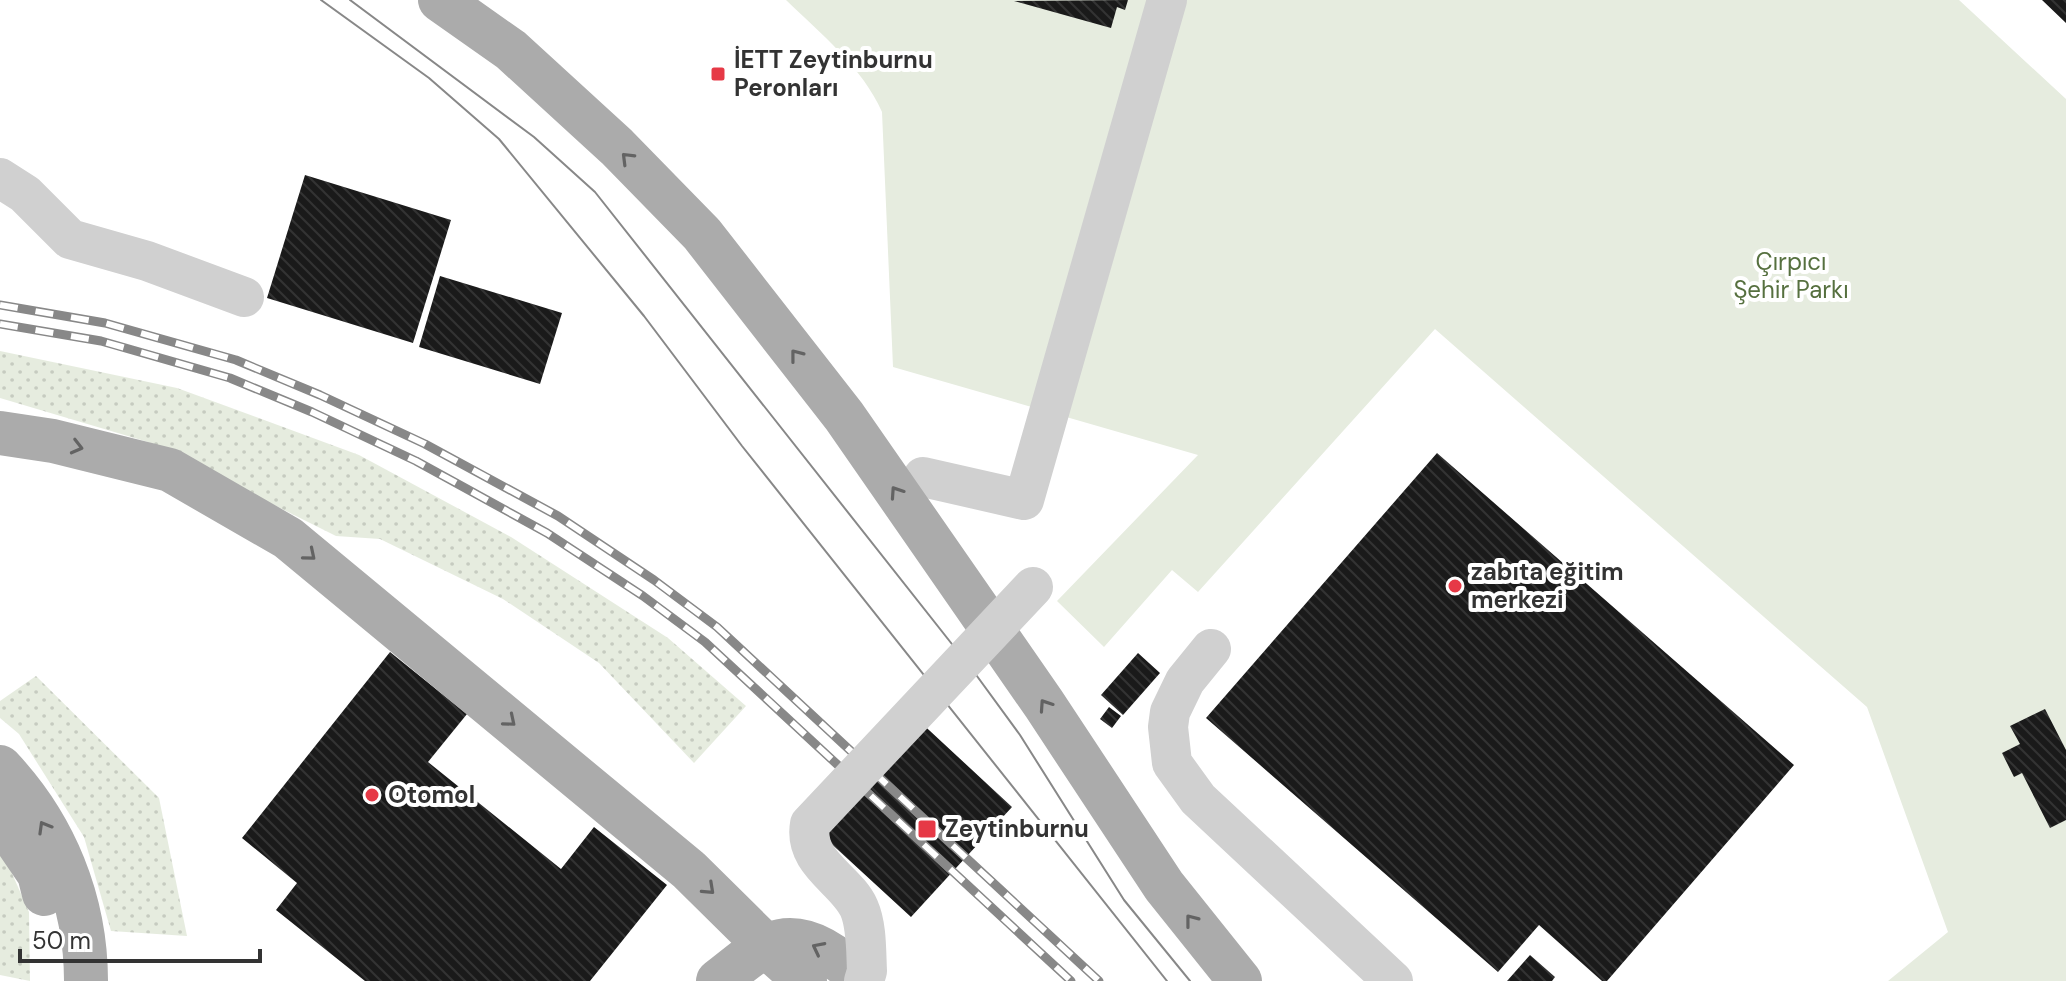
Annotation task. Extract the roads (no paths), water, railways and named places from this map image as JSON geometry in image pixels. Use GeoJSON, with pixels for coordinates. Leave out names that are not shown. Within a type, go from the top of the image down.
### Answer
{"type":"FeatureCollection","features":[{"type":"Feature","properties":{"kind":"main road"},"geometry":{"type":"LineString","coordinates":[[440,0],[511,50],[617,147],[702,234],[844,416],[1044,704],[1164,886],[1240,981]]}},
{"type":"Feature","properties":{"kind":"main road"},"geometry":{"type":"LineString","coordinates":[[0,433],[53,441],[170,470],[288,538],[689,870],[805,981]]}},
{"type":"Feature","properties":{"kind":"main road"},"geometry":{"type":"LineString","coordinates":[[0,767],[19,787],[36,813],[65,867],[79,912],[86,981]]}},
{"type":"Feature","properties":{"kind":"main road"},"geometry":{"type":"LineString","coordinates":[[0,817],[39,874],[53,925],[58,981]]}},
{"type":"Feature","properties":{"kind":"main road"},"geometry":{"type":"LineString","coordinates":[[718,981],[766,946],[797,938],[824,950],[863,981]]}},
{"type":"Feature","properties":{"kind":"street"},"geometry":{"type":"LineString","coordinates":[[923,477],[1024,500],[1167,0]]}},
{"type":"Feature","properties":{"kind":"street"},"geometry":{"type":"LineString","coordinates":[[0,178],[25,194],[70,239],[147,261],[244,297]]}},
{"type":"Feature","properties":{"kind":"street"},"geometry":{"type":"LineString","coordinates":[[863,981],[867,971],[859,908],[817,857],[808,837],[810,824],[1033,587]]}},
{"type":"Feature","properties":{"kind":"street"},"geometry":{"type":"LineString","coordinates":[[1211,649],[1185,681],[1170,712],[1168,727],[1172,763],[1198,799],[1393,981]]}},
{"type":"Feature","properties":{"kind":"tram line"},"geometry":{"type":"LineString","coordinates":[[321,0],[429,78],[499,139],[644,316],[742,446],[1167,981]]}},
{"type":"Feature","properties":{"kind":"tram line"},"geometry":{"type":"LineString","coordinates":[[350,0],[534,137],[595,192],[974,672],[1020,735],[1124,900],[1190,981]]}},
{"type":"Feature","properties":{"kind":"railway"},"geometry":{"type":"LineString","coordinates":[[0,305],[105,323],[236,360],[425,444],[558,516],[654,580],[717,627],[1099,981]]}},
{"type":"Feature","properties":{"kind":"railway"},"geometry":{"type":"LineString","coordinates":[[0,324],[101,341],[230,378],[416,461],[547,533],[643,596],[705,642],[1071,981]]}},
{"type":"Feature","properties":{"kind":"place","name":"İETT Zeytinburnu Peronları"},"geometry":{"type":"Point","coordinates":[718,74]}},
{"type":"Feature","properties":{"kind":"place","name":"zabıta eğitim merkezi"},"geometry":{"type":"Point","coordinates":[1455,586]}},
{"type":"Feature","properties":{"kind":"place","name":"Otomol"},"geometry":{"type":"Point","coordinates":[372,795]}},
{"type":"Feature","properties":{"kind":"place","name":"Zeytinburnu"},"geometry":{"type":"Point","coordinates":[927,829]}},
{"type":"Feature","properties":{"kind":"park label","name":"Çırpıcı Şehir Parkı"},"geometry":{"type":"Point","coordinates":[1791,276]}}]}
